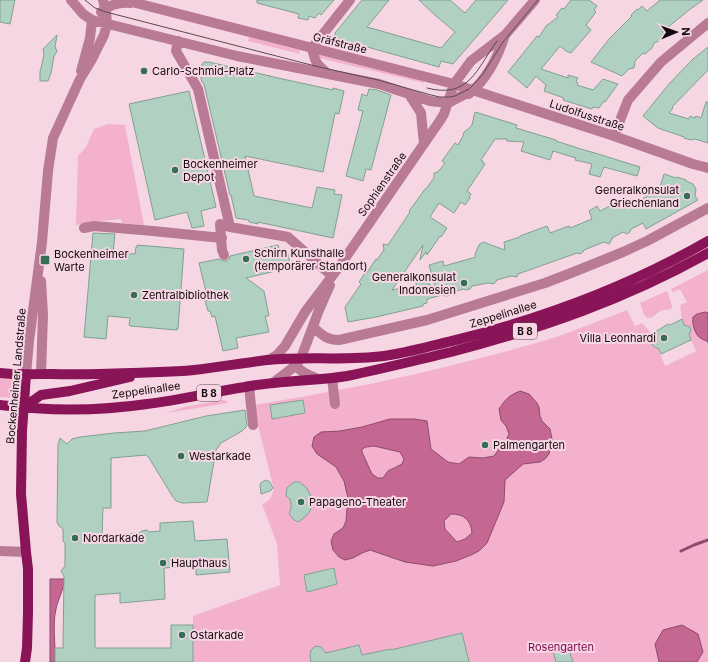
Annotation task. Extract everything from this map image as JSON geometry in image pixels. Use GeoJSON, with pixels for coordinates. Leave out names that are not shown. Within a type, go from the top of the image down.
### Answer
{"type":"FeatureCollection","features":[{"type":"Feature","properties":{"kind":"main road","name":"Zeppelinallee"},"geometry":{"type":"LineString","coordinates":[[26,375],[193,370],[269,360],[296,361],[364,358],[386,355],[472,336],[557,310],[604,292],[659,268],[708,241]]}},
{"type":"Feature","properties":{"kind":"main road","name":"Zeppelinallee"},"geometry":{"type":"LineString","coordinates":[[24,407],[65,409],[146,404],[249,386],[332,378],[389,367],[522,332],[558,320],[629,293],[708,253]]}},
{"type":"Feature","properties":{"kind":"main road"},"geometry":{"type":"LineString","coordinates":[[24,407],[41,395],[70,391],[152,372]]}},
{"type":"Feature","properties":{"kind":"main road","name":"B 8"},"geometry":{"type":"LineString","coordinates":[[0,373],[26,375]]}},
{"type":"Feature","properties":{"kind":"main road","name":"Bockenheimer Landstraße"},"geometry":{"type":"LineString","coordinates":[[25,662],[27,648],[28,568],[21,494],[22,431],[26,375]]}},
{"type":"Feature","properties":{"kind":"main road","name":"B 8"},"geometry":{"type":"LineString","coordinates":[[0,405],[24,407]]}},
{"type":"Feature","properties":{"kind":"street"},"geometry":{"type":"LineString","coordinates":[[71,0],[83,14],[92,20],[244,57],[379,84],[430,101],[448,103],[473,90]]}},
{"type":"Feature","properties":{"kind":"street","name":"Gräfstraße"},"geometry":{"type":"LineString","coordinates":[[124,0],[473,90]]}},
{"type":"Feature","properties":{"kind":"street"},"geometry":{"type":"LineString","coordinates":[[327,73],[319,67],[314,60],[312,48],[350,0]]}},
{"type":"Feature","properties":{"kind":"street","name":"Sophienstraße"},"geometry":{"type":"LineString","coordinates":[[269,360],[281,351],[288,342],[305,312],[340,267],[424,144],[444,114],[454,84],[471,61],[505,35],[535,0]]}},
{"type":"Feature","properties":{"kind":"street","name":"Gräfstraße"},"geometry":{"type":"LineString","coordinates":[[92,20],[104,4],[134,3]]}},
{"type":"Feature","properties":{"kind":"street","name":"Bockenheimer Landstraße"},"geometry":{"type":"LineString","coordinates":[[26,375],[40,259],[48,171],[53,138],[80,79],[102,41],[107,24],[104,4]]}},
{"type":"Feature","properties":{"kind":"street","name":"Bockenheimer Landstraße"},"geometry":{"type":"LineString","coordinates":[[80,79],[90,38],[92,20]]}},
{"type":"Feature","properties":{"kind":"street"},"geometry":{"type":"LineString","coordinates":[[614,136],[628,100],[661,62],[708,23]]}},
{"type":"Feature","properties":{"kind":"street","name":"Sophienstraße"},"geometry":{"type":"LineString","coordinates":[[444,114],[473,90],[486,76],[501,47],[505,35]]}},
{"type":"Feature","properties":{"kind":"street"},"geometry":{"type":"LineString","coordinates":[[178,41],[176,51],[198,89],[230,227]]}},
{"type":"Feature","properties":{"kind":"street","name":"Ludolfusstraße"},"geometry":{"type":"LineString","coordinates":[[473,90],[708,168]]}},
{"type":"Feature","properties":{"kind":"street"},"geometry":{"type":"LineString","coordinates":[[410,94],[421,113],[424,144]]}},
{"type":"Feature","properties":{"kind":"street","name":"Ludolfusstraße"},"geometry":{"type":"LineString","coordinates":[[693,164],[708,172]]}},
{"type":"Feature","properties":{"kind":"street","name":"Zeppelinallee"},"geometry":{"type":"LineString","coordinates":[[313,327],[328,339],[339,340],[433,318],[505,296],[572,273],[641,244],[708,208]]}},
{"type":"Feature","properties":{"kind":"street"},"geometry":{"type":"LineString","coordinates":[[224,256],[222,250],[220,224],[288,237],[332,276]]}},
{"type":"Feature","properties":{"kind":"street"},"geometry":{"type":"LineString","coordinates":[[84,228],[94,226],[152,230],[222,238]]}},
{"type":"Feature","properties":{"kind":"street","name":"Bockenheimer Landstraße"},"geometry":{"type":"LineString","coordinates":[[40,259],[43,314],[42,374]]}},
{"type":"Feature","properties":{"kind":"street","name":"Sophienstraße"},"geometry":{"type":"LineString","coordinates":[[296,361],[340,267]]}},
{"type":"Feature","properties":{"kind":"street"},"geometry":{"type":"LineString","coordinates":[[288,342],[288,350],[296,361],[300,370],[318,379]]}},
{"type":"Feature","properties":{"kind":"street"},"geometry":{"type":"LineString","coordinates":[[273,383],[296,361]]}},
{"type":"Feature","properties":{"kind":"street"},"geometry":{"type":"LineString","coordinates":[[332,378],[335,404]]}},
{"type":"Feature","properties":{"kind":"street"},"geometry":{"type":"LineString","coordinates":[[249,386],[253,425]]}},
{"type":"Feature","properties":{"kind":"street"},"geometry":{"type":"LineString","coordinates":[[0,551],[26,552]]}},
{"type":"Feature","properties":{"kind":"green space"},"geometry":{"type":"Polygon","coordinates":[[[249,37],[299,50],[300,54],[248,41],[249,37]]]}},
{"type":"Feature","properties":{"kind":"green space"},"geometry":{"type":"Polygon","coordinates":[[[319,55],[424,81],[424,83],[319,58],[319,55]]]}},
{"type":"Feature","properties":{"kind":"green space"},"geometry":{"type":"Polygon","coordinates":[[[108,124],[125,125],[144,225],[122,223],[121,219],[76,225],[78,156],[86,147],[94,129],[108,124]]]}},
{"type":"Feature","properties":{"kind":"green space","name":"Palmengarten"},"geometry":{"type":"Polygon","coordinates":[[[708,270],[708,662],[193,662],[193,616],[280,585],[277,544],[262,504],[271,497],[273,486],[253,405],[355,387],[457,364],[562,335],[627,310],[635,326],[642,323],[652,334],[655,340],[652,345],[655,348],[658,348],[665,366],[696,351],[688,334],[691,330],[688,326],[685,326],[682,319],[680,305],[687,302],[680,289],[673,292],[671,289],[708,270]]]}},
{"type":"Feature","properties":{"kind":"green space"},"geometry":{"type":"Polygon","coordinates":[[[667,291],[672,308],[669,310],[662,310],[650,318],[647,318],[644,315],[640,303],[667,291]]]}},
{"type":"Feature","properties":{"kind":"green space"},"geometry":{"type":"Polygon","coordinates":[[[0,377],[16,380],[17,389],[14,398],[0,397],[0,377]]]}},
{"type":"Feature","properties":{"kind":"green space"},"geometry":{"type":"Polygon","coordinates":[[[223,400],[227,401],[228,403],[166,413],[184,407],[223,400]]]}},
{"type":"Feature","properties":{"kind":"shaded area"},"geometry":{"type":"Polygon","coordinates":[[[705,312],[708,313],[708,342],[697,335],[693,322],[693,317],[697,314],[705,312]]]}},
{"type":"Feature","properties":{"kind":"shaded area"},"geometry":{"type":"Polygon","coordinates":[[[520,391],[529,394],[537,403],[542,421],[550,429],[552,439],[549,454],[540,462],[523,464],[505,480],[504,502],[487,543],[479,551],[456,561],[433,566],[405,562],[370,550],[345,560],[339,557],[333,550],[331,541],[334,534],[343,528],[346,521],[348,498],[344,481],[336,467],[317,454],[312,446],[314,437],[321,432],[340,431],[362,427],[390,419],[415,419],[427,421],[431,449],[448,462],[459,464],[469,457],[483,458],[494,456],[504,445],[509,434],[506,426],[501,420],[499,409],[508,398],[520,391]],[[374,446],[362,449],[362,452],[372,474],[378,478],[383,478],[388,471],[402,464],[404,459],[400,452],[374,446]],[[451,514],[444,521],[445,529],[457,542],[465,539],[472,533],[468,521],[460,515],[451,514]]]}},
{"type":"Feature","properties":{"kind":"shaded area"},"geometry":{"type":"Polygon","coordinates":[[[50,579],[64,579],[55,615],[55,662],[50,662],[50,579]]]}},
{"type":"Feature","properties":{"kind":"shaded area"},"geometry":{"type":"Polygon","coordinates":[[[682,625],[698,634],[703,652],[697,662],[659,662],[655,644],[663,630],[682,625]]]}},
{"type":"Feature","properties":{"kind":"building"},"geometry":{"type":"Polygon","coordinates":[[[0,0],[15,0],[10,24],[0,22],[0,0]]]}},
{"type":"Feature","properties":{"kind":"building"},"geometry":{"type":"Polygon","coordinates":[[[257,0],[334,0],[321,15],[319,13],[315,18],[309,16],[308,20],[298,18],[299,14],[257,3],[257,0]]]}},
{"type":"Feature","properties":{"kind":"building"},"geometry":{"type":"Polygon","coordinates":[[[362,0],[389,0],[367,27],[441,48],[455,32],[419,0],[450,0],[465,13],[476,0],[508,0],[453,64],[441,61],[439,67],[335,38],[335,33],[362,0]]]}},
{"type":"Feature","properties":{"kind":"building"},"geometry":{"type":"Polygon","coordinates":[[[571,0],[589,0],[597,6],[594,10],[596,12],[586,25],[591,30],[571,53],[560,46],[541,69],[568,78],[568,75],[578,78],[576,82],[578,83],[577,85],[593,90],[603,79],[618,84],[599,108],[593,107],[592,109],[563,100],[564,98],[544,91],[546,85],[536,76],[527,88],[508,72],[537,36],[539,37],[546,26],[558,17],[556,15],[562,8],[564,9],[571,0]]]}},
{"type":"Feature","properties":{"kind":"building"},"geometry":{"type":"Polygon","coordinates":[[[660,0],[703,0],[662,32],[664,34],[659,41],[654,43],[652,48],[645,54],[643,53],[635,61],[634,68],[629,69],[622,76],[591,62],[610,38],[637,9],[638,10],[642,6],[647,11],[660,0]]]}},
{"type":"Feature","properties":{"kind":"building"},"geometry":{"type":"Polygon","coordinates":[[[57,35],[55,47],[57,51],[54,56],[51,73],[48,81],[40,81],[40,72],[44,55],[43,49],[57,35]]]}},
{"type":"Feature","properties":{"kind":"building"},"geometry":{"type":"Polygon","coordinates":[[[708,47],[708,70],[672,107],[673,108],[669,113],[689,119],[690,116],[701,118],[706,102],[708,102],[708,143],[695,139],[691,140],[684,138],[658,128],[643,116],[669,84],[693,59],[708,47]]]}},
{"type":"Feature","properties":{"kind":"building"},"geometry":{"type":"Polygon","coordinates":[[[204,62],[333,90],[333,88],[344,91],[339,114],[335,113],[323,172],[245,156],[254,196],[312,208],[317,187],[335,190],[334,194],[342,195],[333,238],[258,222],[258,224],[249,222],[249,220],[236,218],[204,84],[199,71],[204,62]]]}},
{"type":"Feature","properties":{"kind":"building"},"geometry":{"type":"Polygon","coordinates":[[[369,89],[391,95],[371,170],[366,169],[363,181],[346,176],[363,111],[358,110],[362,94],[367,96],[369,89]]]}},
{"type":"Feature","properties":{"kind":"building","name":"Bockenheimer Depot"},"geometry":{"type":"Polygon","coordinates":[[[189,91],[216,207],[201,211],[204,226],[193,228],[187,212],[155,220],[129,104],[189,91]]]}},
{"type":"Feature","properties":{"kind":"building"},"geometry":{"type":"Polygon","coordinates":[[[475,112],[517,125],[516,128],[640,167],[637,176],[604,167],[600,177],[589,174],[592,164],[575,160],[576,158],[553,151],[550,160],[521,151],[524,142],[507,141],[507,139],[495,139],[481,160],[485,164],[467,191],[471,194],[469,197],[470,198],[465,205],[461,202],[454,213],[439,203],[430,217],[447,228],[427,255],[426,252],[420,260],[423,245],[392,290],[416,285],[417,278],[435,287],[429,265],[443,261],[444,266],[476,257],[475,254],[479,245],[483,242],[505,250],[504,242],[547,226],[550,233],[569,226],[570,228],[592,219],[589,211],[597,206],[600,211],[618,200],[623,209],[659,190],[664,174],[686,180],[693,184],[696,189],[695,196],[698,200],[646,229],[643,223],[631,229],[627,234],[623,232],[612,238],[609,244],[604,242],[584,250],[580,254],[577,253],[518,274],[517,277],[511,276],[497,280],[494,284],[488,283],[472,286],[470,289],[452,292],[450,295],[442,295],[427,299],[427,303],[423,304],[423,306],[348,322],[345,307],[361,284],[359,282],[384,250],[383,244],[388,245],[410,212],[409,211],[434,178],[434,173],[438,172],[445,163],[442,161],[455,143],[458,145],[464,132],[472,125],[475,112]]]}},
{"type":"Feature","properties":{"kind":"building","name":"Zentralbibliothek"},"geometry":{"type":"Polygon","coordinates":[[[93,233],[115,234],[113,253],[135,254],[137,245],[184,249],[177,330],[130,326],[130,318],[108,316],[106,339],[84,337],[93,233]]]}},
{"type":"Feature","properties":{"kind":"building"},"geometry":{"type":"Polygon","coordinates":[[[278,245],[281,256],[288,254],[290,264],[283,266],[284,269],[246,278],[264,291],[269,316],[265,316],[269,332],[236,338],[238,348],[223,351],[215,316],[212,317],[210,311],[208,311],[205,301],[208,300],[199,263],[219,259],[226,261],[230,256],[278,245]]]}},
{"type":"Feature","properties":{"kind":"building","name":"Villa Leonhardi"},"geometry":{"type":"Polygon","coordinates":[[[682,319],[684,325],[690,327],[691,330],[689,335],[691,340],[661,354],[659,349],[652,345],[654,338],[652,334],[668,324],[670,325],[682,319]]]}},
{"type":"Feature","properties":{"kind":"building"},"geometry":{"type":"Polygon","coordinates":[[[303,400],[305,413],[272,419],[270,405],[303,400]]]}},
{"type":"Feature","properties":{"kind":"building"},"geometry":{"type":"Polygon","coordinates":[[[245,410],[247,426],[242,431],[221,443],[216,450],[207,502],[182,503],[176,501],[146,455],[111,458],[111,508],[103,508],[102,535],[139,533],[147,530],[149,532],[160,531],[160,523],[193,521],[195,541],[227,539],[230,572],[196,575],[196,566],[164,568],[165,599],[120,603],[120,593],[95,595],[95,648],[171,648],[171,625],[193,625],[193,662],[55,662],[55,648],[63,648],[64,576],[61,571],[65,566],[65,543],[63,541],[63,529],[57,522],[58,445],[60,438],[67,444],[72,439],[80,437],[145,431],[206,416],[245,410]]]}},
{"type":"Feature","properties":{"kind":"building"},"geometry":{"type":"Polygon","coordinates":[[[266,480],[270,482],[273,488],[270,491],[261,494],[260,484],[266,480]]]}},
{"type":"Feature","properties":{"kind":"building","name":"Papageno-Theater"},"geometry":{"type":"Polygon","coordinates":[[[294,482],[299,482],[306,487],[310,494],[312,504],[310,511],[298,522],[293,519],[289,513],[291,504],[290,499],[286,496],[287,488],[294,482]]]}},
{"type":"Feature","properties":{"kind":"building"},"geometry":{"type":"Polygon","coordinates":[[[334,568],[337,584],[307,592],[304,575],[334,568]]]}},
{"type":"Feature","properties":{"kind":"building"},"geometry":{"type":"Polygon","coordinates":[[[462,633],[469,662],[311,662],[311,650],[315,646],[321,647],[326,653],[359,645],[362,655],[391,650],[462,633]]]}},
{"type":"Feature","properties":{"kind":"building"},"geometry":{"type":"Polygon","coordinates":[[[568,647],[573,662],[556,662],[553,651],[568,647]]]}},
{"type":"Feature","properties":{"kind":"waterway"},"geometry":{"type":"LineString","coordinates":[[681,551],[708,540]]}},
{"type":"Feature","properties":{"kind":"tram line"},"geometry":{"type":"LineString","coordinates":[[85,0],[95,8],[106,12],[440,97],[455,96],[469,89],[483,74],[503,42],[538,0]]}},
{"type":"Feature","properties":{"kind":"tram line"},"geometry":{"type":"LineString","coordinates":[[427,88],[441,90],[453,89],[462,86],[477,72],[497,41]]}},
{"type":"Feature","properties":{"kind":"place","name":"Carlo-Schmid-Platz"},"geometry":{"type":"Point","coordinates":[144,71]}},
{"type":"Feature","properties":{"kind":"place","name":"Bockenheimer Depot"},"geometry":{"type":"Point","coordinates":[175,170]}},
{"type":"Feature","properties":{"kind":"place","name":"Generalkonsulat Griechenland"},"geometry":{"type":"Point","coordinates":[687,196]}},
{"type":"Feature","properties":{"kind":"place","name":"Schirn Kunsthalle (temporärer Standort)"},"geometry":{"type":"Point","coordinates":[246,259]}},
{"type":"Feature","properties":{"kind":"place","name":"Bockenheimer Warte"},"geometry":{"type":"Point","coordinates":[45,260]}},
{"type":"Feature","properties":{"kind":"place","name":"Generalkonsulat Indonesien"},"geometry":{"type":"Point","coordinates":[464,283]}},
{"type":"Feature","properties":{"kind":"place","name":"Zentralbibliothek"},"geometry":{"type":"Point","coordinates":[134,295]}},
{"type":"Feature","properties":{"kind":"place","name":"Villa Leonhardi"},"geometry":{"type":"Point","coordinates":[664,338]}},
{"type":"Feature","properties":{"kind":"place","name":"Palmengarten"},"geometry":{"type":"Point","coordinates":[485,445]}},
{"type":"Feature","properties":{"kind":"place","name":"Westarkade"},"geometry":{"type":"Point","coordinates":[181,456]}},
{"type":"Feature","properties":{"kind":"place","name":"Papageno-Theater"},"geometry":{"type":"Point","coordinates":[301,502]}},
{"type":"Feature","properties":{"kind":"place","name":"Nordarkade"},"geometry":{"type":"Point","coordinates":[75,538]}},
{"type":"Feature","properties":{"kind":"place","name":"Haupthaus"},"geometry":{"type":"Point","coordinates":[163,563]}},
{"type":"Feature","properties":{"kind":"place","name":"Ostarkade"},"geometry":{"type":"Point","coordinates":[182,635]}},
{"type":"Feature","properties":{"kind":"park label","name":"Rosengarten"},"geometry":{"type":"Point","coordinates":[561,647]}}]}
